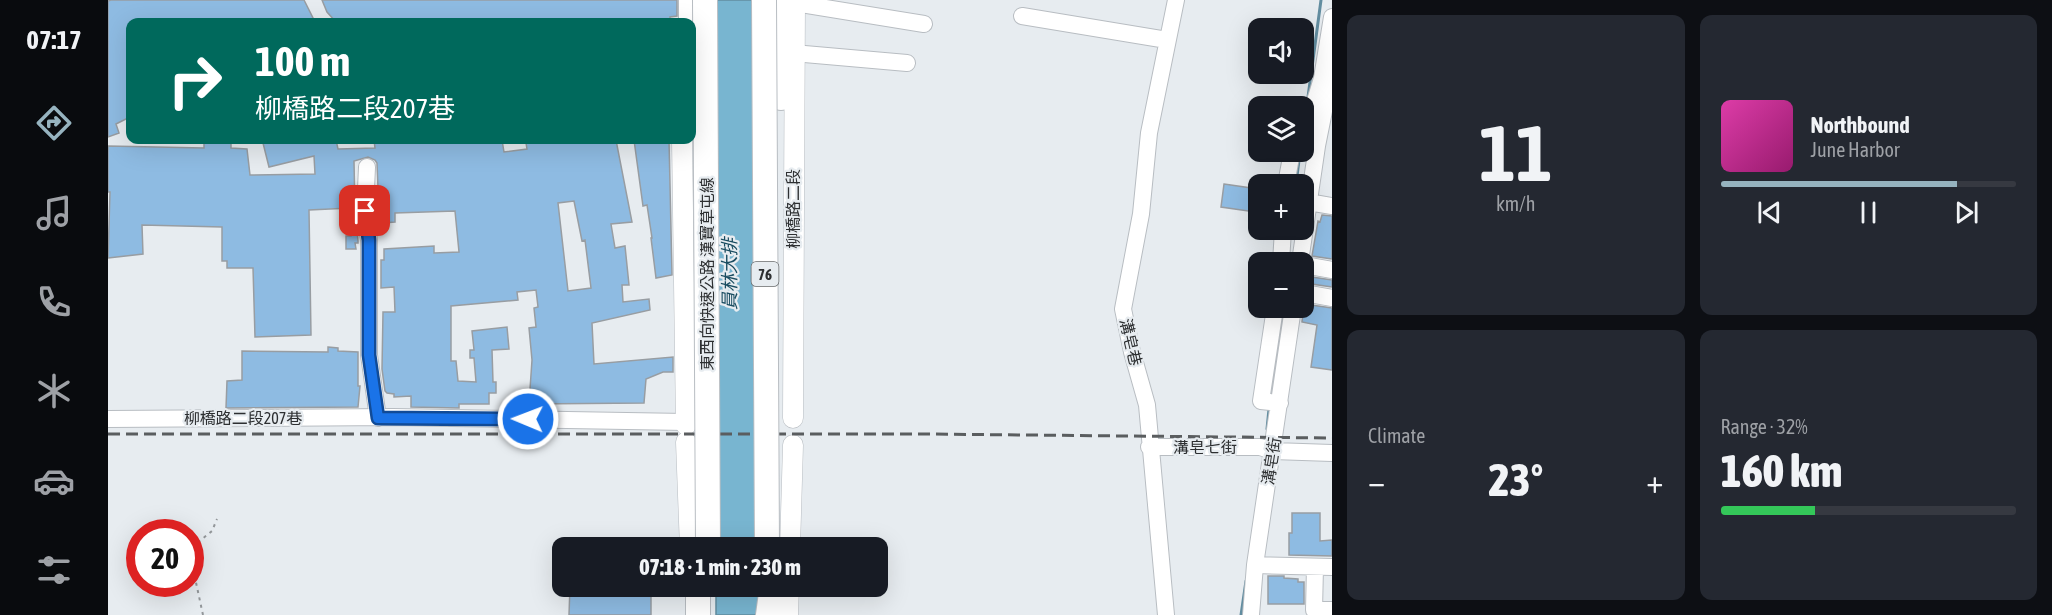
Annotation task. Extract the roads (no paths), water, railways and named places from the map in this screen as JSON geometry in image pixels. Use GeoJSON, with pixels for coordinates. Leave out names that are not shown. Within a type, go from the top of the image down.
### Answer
{"type":"FeatureCollection","features":[{"type":"Feature","properties":{"kind":"highway"},"geometry":{"type":"LineString","coordinates":[[691,0],[691,18]]}},
{"type":"Feature","properties":{"kind":"highway","name":"東西向快速公路 漢寶草屯線"},"geometry":{"type":"LineString","coordinates":[[705,0],[708,537]]}},
{"type":"Feature","properties":{"kind":"highway","name":"76"},"geometry":{"type":"LineString","coordinates":[[764,0],[767,537]]}},
{"type":"Feature","properties":{"kind":"highway"},"geometry":{"type":"LineString","coordinates":[[774,537],[781,98],[790,1]]}},
{"type":"Feature","properties":{"kind":"highway"},"geometry":{"type":"LineString","coordinates":[[693,144],[697,537]]}},
{"type":"Feature","properties":{"kind":"highway"},"geometry":{"type":"LineString","coordinates":[[698,597],[698,615]]}},
{"type":"Feature","properties":{"kind":"highway"},"geometry":{"type":"LineString","coordinates":[[709,597],[709,615]]}},
{"type":"Feature","properties":{"kind":"highway"},"geometry":{"type":"LineString","coordinates":[[767,597],[768,615]]}},
{"type":"Feature","properties":{"kind":"highway"},"geometry":{"type":"LineString","coordinates":[[768,615],[770,597]]}},
{"type":"Feature","properties":{"kind":"main road"},"geometry":{"type":"LineString","coordinates":[[680,18],[681,0]]}},
{"type":"Feature","properties":{"kind":"main road","name":"柳橋路二段"},"geometry":{"type":"LineString","coordinates":[[790,1],[793,53],[793,418]]}},
{"type":"Feature","properties":{"kind":"main road"},"geometry":{"type":"LineString","coordinates":[[682,144],[690,537]]}},
{"type":"Feature","properties":{"kind":"main road"},"geometry":{"type":"LineString","coordinates":[[790,537],[793,445]]}},
{"type":"Feature","properties":{"kind":"main road"},"geometry":{"type":"LineString","coordinates":[[692,597],[693,615]]}},
{"type":"Feature","properties":{"kind":"main road"},"geometry":{"type":"LineString","coordinates":[[788,615],[789,597]]}},
{"type":"Feature","properties":{"kind":"street","name":"溝皂巷"},"geometry":{"type":"LineString","coordinates":[[1166,615],[1147,405],[1123,309],[1141,214],[1149,133],[1176,0]]}},
{"type":"Feature","properties":{"kind":"street"},"geometry":{"type":"LineString","coordinates":[[790,1],[924,24]]}},
{"type":"Feature","properties":{"kind":"street"},"geometry":{"type":"LineString","coordinates":[[1022,16],[1167,40]]}},
{"type":"Feature","properties":{"kind":"street"},"geometry":{"type":"LineString","coordinates":[[1314,138],[1327,128],[1332,17]]}},
{"type":"Feature","properties":{"kind":"street"},"geometry":{"type":"LineString","coordinates":[[793,53],[907,63]]}},
{"type":"Feature","properties":{"kind":"street"},"geometry":{"type":"LineString","coordinates":[[1314,132],[1329,74]]}},
{"type":"Feature","properties":{"kind":"street"},"geometry":{"type":"LineString","coordinates":[[367,167],[365,211],[369,240],[369,355],[378,418]]}},
{"type":"Feature","properties":{"kind":"street"},"geometry":{"type":"LineString","coordinates":[[1314,203],[1332,206]]}},
{"type":"Feature","properties":{"kind":"street"},"geometry":{"type":"LineString","coordinates":[[1314,266],[1332,270]]}},
{"type":"Feature","properties":{"kind":"street"},"geometry":{"type":"LineString","coordinates":[[1314,295],[1332,298]]}},
{"type":"Feature","properties":{"kind":"street"},"geometry":{"type":"LineString","coordinates":[[1273,318],[1261,402],[1280,403]]}},
{"type":"Feature","properties":{"kind":"street","name":"溝皂街"},"geometry":{"type":"LineString","coordinates":[[1251,615],[1255,565],[1292,318]]}},
{"type":"Feature","properties":{"kind":"street","name":"柳橋路二段207巷"},"geometry":{"type":"LineString","coordinates":[[108,419],[378,418],[686,430]]}},
{"type":"Feature","properties":{"kind":"street","name":"溝皂七街"},"geometry":{"type":"LineString","coordinates":[[1149,447],[1260,447],[1273,452],[1332,453]]}},
{"type":"Feature","properties":{"kind":"street"},"geometry":{"type":"LineString","coordinates":[[1255,565],[1332,567]]}},
{"type":"Feature","properties":{"kind":"street"},"geometry":{"type":"LineString","coordinates":[[1315,567],[1314,610],[1332,610]]}},
{"type":"Feature","properties":{"kind":"water","name":"員林大排"},"geometry":{"type":"Polygon","coordinates":[[[716,0],[759,0],[761,537],[716,537],[716,0]]]}},
{"type":"Feature","properties":{"kind":"water"},"geometry":{"type":"Polygon","coordinates":[[[716,597],[761,597],[762,615],[716,615],[716,597]]]}},
{"type":"Feature","properties":{"kind":"waterway"},"geometry":{"type":"LineString","coordinates":[[1308,96],[1321,0]]}},
{"type":"Feature","properties":{"kind":"waterway"},"geometry":{"type":"LineString","coordinates":[[1297,174],[1299,162]]}},
{"type":"Feature","properties":{"kind":"waterway"},"geometry":{"type":"LineString","coordinates":[[1271,396],[1276,358]]}},
{"type":"Feature","properties":{"kind":"waterway"},"geometry":{"type":"LineString","coordinates":[[1267,429],[1269,409]]}},
{"type":"Feature","properties":{"kind":"waterway"},"geometry":{"type":"LineString","coordinates":[[1241,615],[1246,581]]}},
{"type":"Feature","properties":{"kind":"railway"},"geometry":{"type":"LineString","coordinates":[[108,434],[924,434],[1332,438]]}}]}
